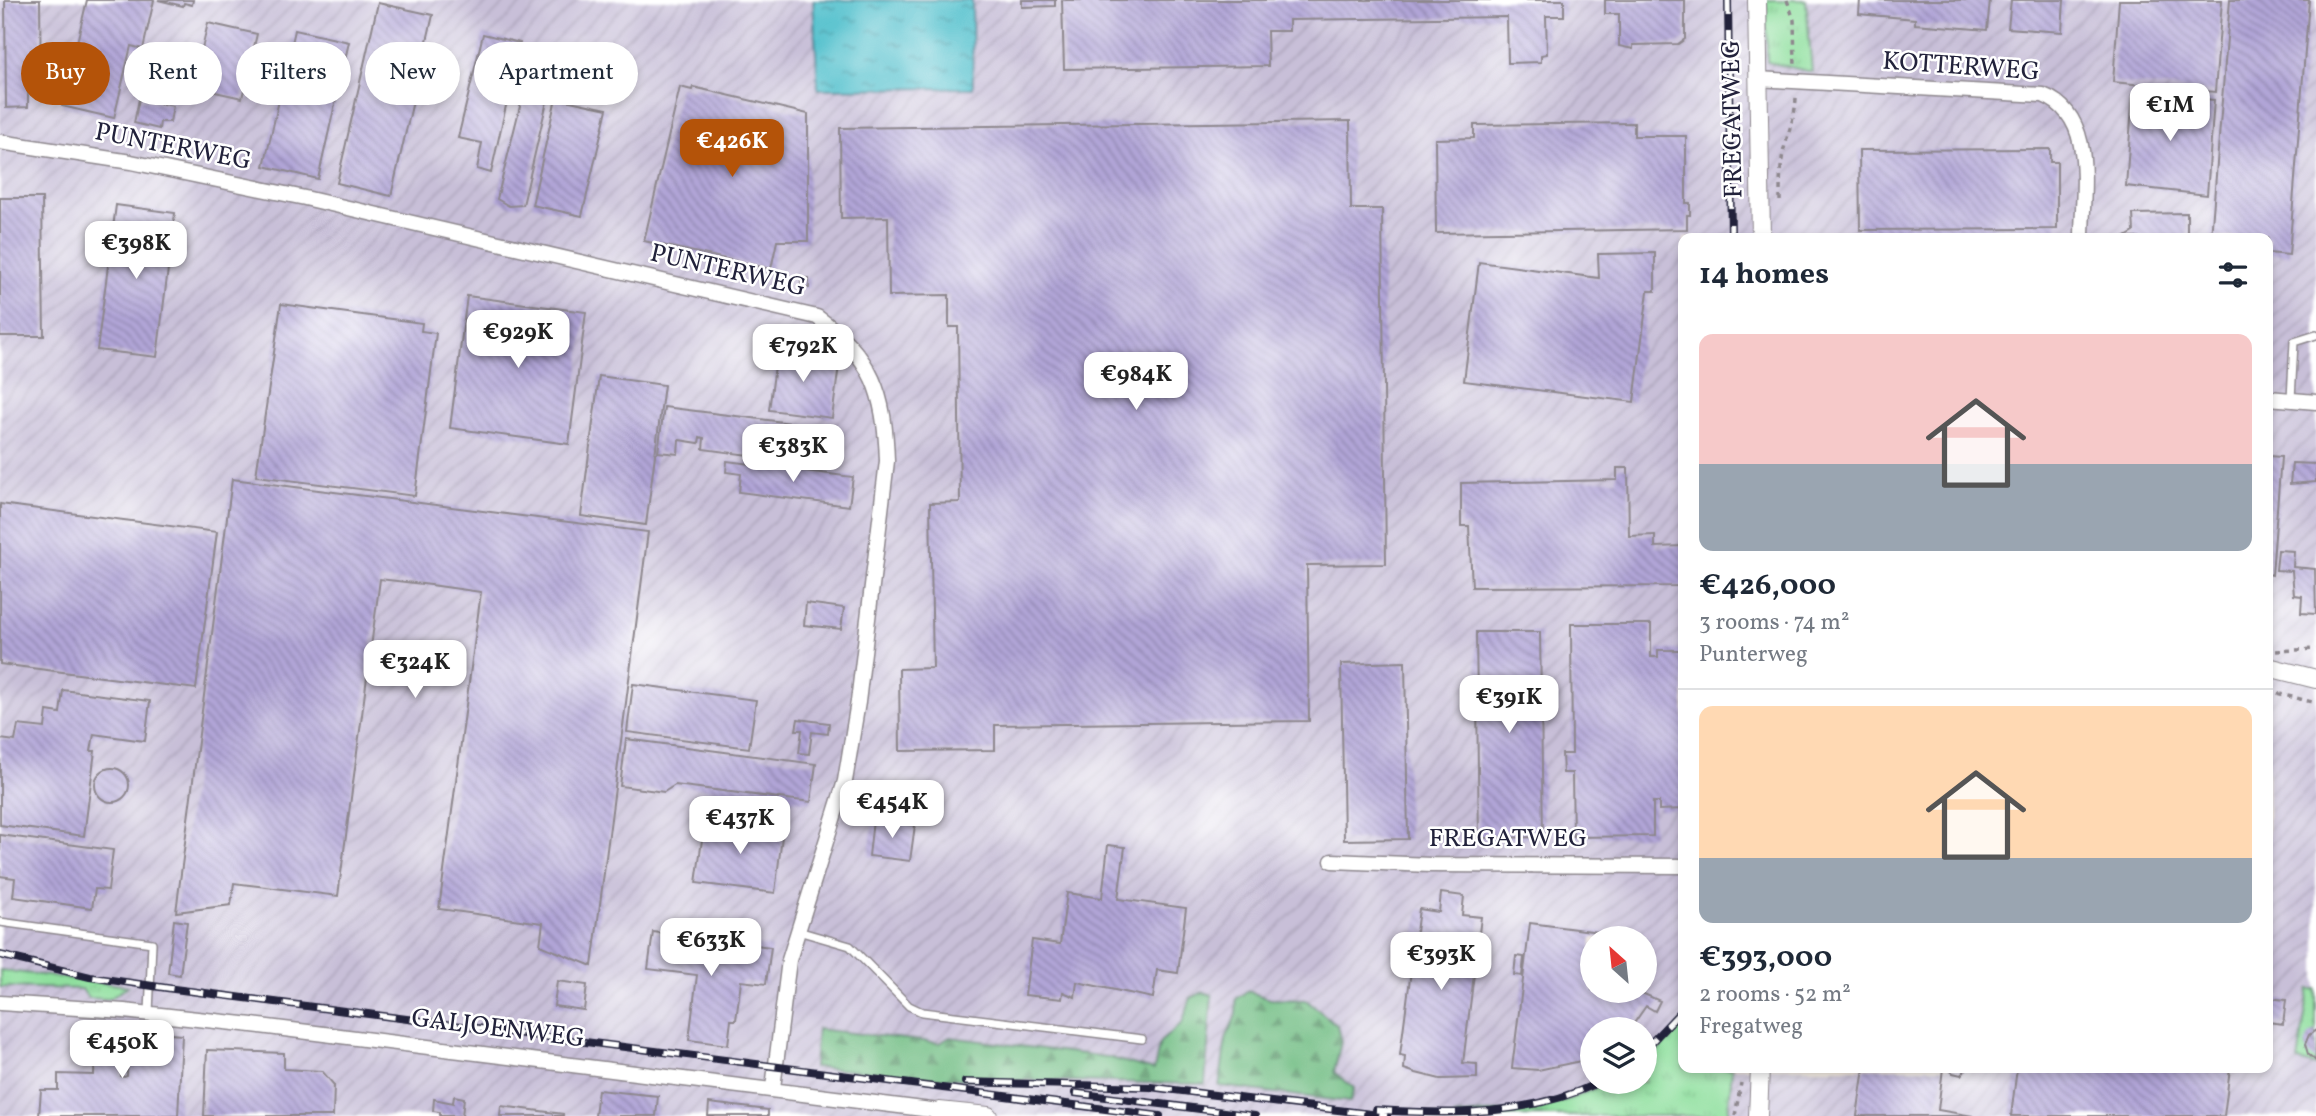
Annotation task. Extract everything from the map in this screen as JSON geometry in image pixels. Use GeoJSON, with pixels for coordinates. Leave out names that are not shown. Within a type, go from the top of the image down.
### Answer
{"type":"FeatureCollection","features":[{"type":"Feature","properties":{"kind":"street","name":"FREGATWEG"},"geometry":{"type":"LineString","coordinates":[[1757,0],[1761,233]]}},
{"type":"Feature","properties":{"kind":"street","name":"KOTTERWEG"},"geometry":{"type":"LineString","coordinates":[[1758,79],[2043,95],[2058,101],[2070,113],[2082,148],[2082,233]]}},
{"type":"Feature","properties":{"kind":"street","name":"PUNTERWEG"},"geometry":{"type":"LineString","coordinates":[[0,142],[131,162],[305,198],[817,317],[844,336],[862,359],[879,393],[886,423],[887,461],[858,702],[845,781],[789,960],[773,1088]]}},
{"type":"Feature","properties":{"kind":"street"},"geometry":{"type":"LineString","coordinates":[[2273,398],[2316,402]]}},
{"type":"Feature","properties":{"kind":"street"},"geometry":{"type":"LineString","coordinates":[[2273,668],[2316,679]]}},
{"type":"Feature","properties":{"kind":"street","name":"FREGATWEG"},"geometry":{"type":"LineString","coordinates":[[1332,861],[1431,865],[1678,866]]}},
{"type":"Feature","properties":{"kind":"street","name":"GALJOENWEG"},"geometry":{"type":"LineString","coordinates":[[0,1003],[149,1014],[773,1088],[939,1114],[988,1116]]}},
{"type":"Feature","properties":{"kind":"street"},"geometry":{"type":"LineString","coordinates":[[1758,1116],[1760,1073]]}},
{"type":"Feature","properties":{"kind":"lane"},"geometry":{"type":"LineString","coordinates":[[2291,400],[2294,342],[2316,335]]}},
{"type":"Feature","properties":{"kind":"lane"},"geometry":{"type":"LineString","coordinates":[[0,922],[152,943],[149,1014]]}},
{"type":"Feature","properties":{"kind":"lane"},"geometry":{"type":"LineString","coordinates":[[798,931],[850,946],[909,1006],[922,1012],[1142,1039]]}},
{"type":"Feature","properties":{"kind":"path","name":"FREGATWEG"},"geometry":{"type":"LineString","coordinates":[[1779,211],[1785,146],[1796,111],[1794,20],[1787,0]]}},
{"type":"Feature","properties":{"kind":"path"},"geometry":{"type":"LineString","coordinates":[[2273,652],[2316,649]]}},
{"type":"Feature","properties":{"kind":"path"},"geometry":{"type":"LineString","coordinates":[[2273,692],[2316,703]]}},
{"type":"Feature","properties":{"kind":"path"},"geometry":{"type":"LineString","coordinates":[[1735,1116],[1741,1080]]}},
{"type":"Feature","properties":{"kind":"shaded area"},"geometry":{"type":"Polygon","coordinates":[[[0,0],[2316,0],[2316,1116],[0,1116],[0,0]]]}},
{"type":"Feature","properties":{"kind":"green space"},"geometry":{"type":"Polygon","coordinates":[[[1766,0],[1806,0],[1812,72],[1767,62],[1766,0]]]}},
{"type":"Feature","properties":{"kind":"green space"},"geometry":{"type":"Polygon","coordinates":[[[0,970],[128,986],[109,999],[88,998],[82,989],[0,987],[0,970]]]}},
{"type":"Feature","properties":{"kind":"green space"},"geometry":{"type":"Polygon","coordinates":[[[2309,989],[2316,989],[2316,1066],[2298,1061],[2309,989]]]}},
{"type":"Feature","properties":{"kind":"green space"},"geometry":{"type":"Polygon","coordinates":[[[1247,991],[1270,999],[1306,1000],[1337,1025],[1341,1042],[1334,1072],[1354,1088],[1350,1102],[1219,1086],[1226,1040],[1236,1015],[1236,999],[1247,991]]]}},
{"type":"Feature","properties":{"kind":"green space"},"geometry":{"type":"Polygon","coordinates":[[[1203,992],[1212,995],[1205,1084],[934,1078],[814,1067],[817,1029],[940,1043],[950,1037],[1107,1057],[1154,1070],[1160,1042],[1182,1023],[1191,998],[1203,992]]]}},
{"type":"Feature","properties":{"kind":"green space"},"geometry":{"type":"Polygon","coordinates":[[[1678,1026],[1678,1073],[1732,1073],[1728,1116],[1454,1116],[1537,1109],[1581,1094],[1657,1094],[1657,1051],[1678,1026]]]}},
{"type":"Feature","properties":{"kind":"water"},"geometry":{"type":"Polygon","coordinates":[[[813,0],[972,0],[973,88],[818,89],[813,0]]]}},
{"type":"Feature","properties":{"kind":"building"},"geometry":{"type":"Polygon","coordinates":[[[5,0],[40,0],[40,42],[21,42],[21,105],[28,107],[6,108],[5,0]]]}},
{"type":"Feature","properties":{"kind":"building"},"geometry":{"type":"Polygon","coordinates":[[[87,0],[154,0],[145,42],[124,42],[124,76],[114,118],[62,106],[110,105],[110,42],[77,42],[87,0]]]}},
{"type":"Feature","properties":{"kind":"building"},"geometry":{"type":"Polygon","coordinates":[[[158,0],[193,0],[192,5],[184,3],[183,6],[158,0]]]}},
{"type":"Feature","properties":{"kind":"building"},"geometry":{"type":"Polygon","coordinates":[[[1022,0],[1055,0],[1055,6],[1022,7],[1022,0]]]}},
{"type":"Feature","properties":{"kind":"building"},"geometry":{"type":"Polygon","coordinates":[[[1062,0],[1564,0],[1564,16],[1546,16],[1547,54],[1541,55],[1541,62],[1508,63],[1507,17],[1289,20],[1289,31],[1267,31],[1268,66],[1064,69],[1062,0]]]}},
{"type":"Feature","properties":{"kind":"building"},"geometry":{"type":"Polygon","coordinates":[[[1605,0],[1685,0],[1685,39],[1678,44],[1633,45],[1633,49],[1619,46],[1619,14],[1605,14],[1605,0]]]}},
{"type":"Feature","properties":{"kind":"building"},"geometry":{"type":"Polygon","coordinates":[[[1860,0],[1990,0],[1987,30],[1915,24],[1915,19],[1859,14],[1860,0]]]}},
{"type":"Feature","properties":{"kind":"building"},"geometry":{"type":"Polygon","coordinates":[[[2011,0],[2064,0],[2062,32],[2008,28],[2011,0]]]}},
{"type":"Feature","properties":{"kind":"building"},"geometry":{"type":"Polygon","coordinates":[[[2119,0],[2222,0],[2215,92],[2113,82],[2119,0]]]}},
{"type":"Feature","properties":{"kind":"building"},"geometry":{"type":"Polygon","coordinates":[[[2230,0],[2309,0],[2289,255],[2273,253],[2273,233],[2211,233],[2230,0]]]}},
{"type":"Feature","properties":{"kind":"building"},"geometry":{"type":"Polygon","coordinates":[[[378,3],[433,15],[427,42],[369,42],[378,3]]]}},
{"type":"Feature","properties":{"kind":"building"},"geometry":{"type":"Polygon","coordinates":[[[208,23],[257,34],[255,42],[236,42],[236,97],[222,94],[222,42],[204,42],[208,23]]]}},
{"type":"Feature","properties":{"kind":"building"},"geometry":{"type":"Polygon","coordinates":[[[295,30],[349,42],[292,42],[295,30]]]}},
{"type":"Feature","properties":{"kind":"building"},"geometry":{"type":"Polygon","coordinates":[[[483,34],[516,42],[481,42],[483,34]]]}},
{"type":"Feature","properties":{"kind":"building"},"geometry":{"type":"Polygon","coordinates":[[[365,60],[365,105],[412,105],[391,196],[337,183],[365,60]]]}},
{"type":"Feature","properties":{"kind":"building"},"geometry":{"type":"Polygon","coordinates":[[[474,71],[474,105],[506,105],[491,173],[477,169],[482,143],[458,138],[474,71]]]}},
{"type":"Feature","properties":{"kind":"building"},"geometry":{"type":"Polygon","coordinates":[[[680,87],[692,90],[693,87],[808,114],[808,241],[777,241],[771,269],[644,241],[680,87]]]}},
{"type":"Feature","properties":{"kind":"building"},"geometry":{"type":"Polygon","coordinates":[[[2133,92],[2214,100],[2207,195],[2126,186],[2133,92]]]}},
{"type":"Feature","properties":{"kind":"building"},"geometry":{"type":"Polygon","coordinates":[[[138,105],[173,106],[170,122],[160,122],[159,129],[134,123],[138,105]]]}},
{"type":"Feature","properties":{"kind":"building"},"geometry":{"type":"Polygon","coordinates":[[[278,105],[335,105],[318,179],[264,166],[278,105]]]}},
{"type":"Feature","properties":{"kind":"building"},"geometry":{"type":"Polygon","coordinates":[[[520,105],[546,105],[523,205],[509,206],[497,199],[520,105]]]}},
{"type":"Feature","properties":{"kind":"building"},"geometry":{"type":"Polygon","coordinates":[[[554,105],[588,105],[607,109],[582,216],[532,205],[554,105]]]}},
{"type":"Feature","properties":{"kind":"building"},"geometry":{"type":"Polygon","coordinates":[[[1350,121],[1351,209],[1382,209],[1386,564],[1307,565],[1309,721],[995,725],[995,750],[900,751],[899,669],[933,668],[930,503],[960,502],[958,327],[949,327],[949,295],[889,296],[888,217],[841,218],[840,128],[1350,121]]]}},
{"type":"Feature","properties":{"kind":"building"},"geometry":{"type":"Polygon","coordinates":[[[1634,123],[1634,136],[1686,136],[1686,203],[1690,203],[1687,229],[1436,233],[1435,139],[1474,138],[1474,125],[1634,123]]]}},
{"type":"Feature","properties":{"kind":"building"},"geometry":{"type":"Polygon","coordinates":[[[2050,149],[2050,162],[2057,162],[2057,229],[1860,230],[1859,150],[2050,149]]]}},
{"type":"Feature","properties":{"kind":"building"},"geometry":{"type":"Polygon","coordinates":[[[0,198],[42,198],[44,336],[0,336],[0,198]]]}},
{"type":"Feature","properties":{"kind":"building"},"geometry":{"type":"Polygon","coordinates":[[[116,205],[175,213],[157,357],[97,350],[116,205]]]}},
{"type":"Feature","properties":{"kind":"building"},"geometry":{"type":"Polygon","coordinates":[[[2187,213],[2187,233],[2132,233],[2133,214],[2187,213]]]}},
{"type":"Feature","properties":{"kind":"building"},"geometry":{"type":"Polygon","coordinates":[[[1655,253],[1655,291],[1648,291],[1634,402],[1464,381],[1479,262],[1599,278],[1598,254],[1655,253]]]}},
{"type":"Feature","properties":{"kind":"building"},"geometry":{"type":"Polygon","coordinates":[[[801,278],[809,278],[809,288],[801,288],[801,278]]]}},
{"type":"Feature","properties":{"kind":"building"},"geometry":{"type":"Polygon","coordinates":[[[467,296],[586,312],[569,444],[450,428],[467,296]]]}},
{"type":"Feature","properties":{"kind":"building"},"geometry":{"type":"Polygon","coordinates":[[[281,304],[422,323],[421,331],[436,333],[415,496],[256,476],[281,304]]]}},
{"type":"Feature","properties":{"kind":"building"},"geometry":{"type":"Polygon","coordinates":[[[778,344],[809,348],[808,361],[839,365],[832,418],[769,410],[778,344]]]}},
{"type":"Feature","properties":{"kind":"building"},"geometry":{"type":"Polygon","coordinates":[[[599,376],[664,385],[646,525],[581,516],[599,376]]]}},
{"type":"Feature","properties":{"kind":"building"},"geometry":{"type":"Polygon","coordinates":[[[664,407],[831,428],[828,448],[781,442],[781,435],[766,433],[763,457],[703,449],[704,438],[700,437],[699,443],[679,440],[678,454],[658,452],[664,407]]]}},
{"type":"Feature","properties":{"kind":"building"},"geometry":{"type":"Polygon","coordinates":[[[2273,456],[2281,457],[2273,562],[2273,456]]]}},
{"type":"Feature","properties":{"kind":"building"},"geometry":{"type":"Polygon","coordinates":[[[727,461],[853,477],[849,506],[739,492],[741,474],[726,472],[727,461]]]}},
{"type":"Feature","properties":{"kind":"building"},"geometry":{"type":"Polygon","coordinates":[[[2292,463],[2316,464],[2316,482],[2290,484],[2292,463]]]}},
{"type":"Feature","properties":{"kind":"building"},"geometry":{"type":"Polygon","coordinates":[[[1617,468],[1628,468],[1629,536],[1655,535],[1655,547],[1678,546],[1678,586],[1472,587],[1469,526],[1461,526],[1461,483],[1617,480],[1617,468]]]}},
{"type":"Feature","properties":{"kind":"building"},"geometry":{"type":"Polygon","coordinates":[[[232,479],[648,532],[592,966],[540,945],[543,923],[439,909],[481,592],[431,585],[380,579],[338,896],[234,883],[231,905],[176,912],[232,479]]]}},
{"type":"Feature","properties":{"kind":"building"},"geometry":{"type":"Polygon","coordinates":[[[0,504],[217,532],[196,689],[0,664],[0,504]]]}},
{"type":"Feature","properties":{"kind":"building"},"geometry":{"type":"Polygon","coordinates":[[[2278,550],[2294,551],[2293,567],[2315,569],[2316,614],[2301,613],[2302,596],[2294,595],[2292,571],[2276,570],[2278,550]]]}},
{"type":"Feature","properties":{"kind":"building"},"geometry":{"type":"Polygon","coordinates":[[[806,603],[844,608],[841,629],[804,625],[806,603]]]}},
{"type":"Feature","properties":{"kind":"building"},"geometry":{"type":"Polygon","coordinates":[[[1571,624],[1651,624],[1651,657],[1658,657],[1658,650],[1678,650],[1678,809],[1659,810],[1659,802],[1653,802],[1653,836],[1573,837],[1572,773],[1563,773],[1562,754],[1572,754],[1571,624]]]}},
{"type":"Feature","properties":{"kind":"building"},"geometry":{"type":"Polygon","coordinates":[[[1476,632],[1540,632],[1543,837],[1479,838],[1476,632]]]}},
{"type":"Feature","properties":{"kind":"building"},"geometry":{"type":"Polygon","coordinates":[[[1405,662],[1408,839],[1344,840],[1341,664],[1405,662]]]}},
{"type":"Feature","properties":{"kind":"building"},"geometry":{"type":"Polygon","coordinates":[[[633,684],[756,700],[749,748],[627,732],[633,684]]]}},
{"type":"Feature","properties":{"kind":"building"},"geometry":{"type":"Polygon","coordinates":[[[63,690],[150,701],[145,741],[94,734],[91,751],[95,751],[84,836],[0,825],[0,739],[15,741],[18,725],[45,728],[47,711],[60,713],[63,690]]]}},
{"type":"Feature","properties":{"kind":"building"},"geometry":{"type":"Polygon","coordinates":[[[798,719],[829,723],[828,734],[812,732],[809,754],[799,753],[802,730],[796,730],[798,719]]]}},
{"type":"Feature","properties":{"kind":"building"},"geometry":{"type":"Polygon","coordinates":[[[626,739],[816,764],[811,802],[675,785],[664,792],[620,786],[626,739]]]}},
{"type":"Feature","properties":{"kind":"building"},"geometry":{"type":"Polygon","coordinates":[[[112,768],[124,773],[129,785],[124,797],[112,802],[100,797],[95,785],[100,773],[112,768]]]}},
{"type":"Feature","properties":{"kind":"building"},"geometry":{"type":"Polygon","coordinates":[[[705,818],[783,828],[775,893],[696,883],[705,818]]]}},
{"type":"Feature","properties":{"kind":"building"},"geometry":{"type":"Polygon","coordinates":[[[873,820],[915,825],[910,861],[869,856],[873,820]]]}},
{"type":"Feature","properties":{"kind":"building"},"geometry":{"type":"Polygon","coordinates":[[[0,835],[113,850],[108,890],[95,889],[92,908],[13,897],[15,878],[0,876],[0,835]]]}},
{"type":"Feature","properties":{"kind":"building"},"geometry":{"type":"Polygon","coordinates":[[[1108,845],[1125,847],[1118,899],[1186,908],[1178,973],[1157,970],[1153,998],[1077,982],[1075,997],[1063,992],[1062,999],[1025,995],[1032,940],[1060,944],[1067,893],[1102,898],[1108,845]]]}},
{"type":"Feature","properties":{"kind":"building"},"geometry":{"type":"Polygon","coordinates":[[[1441,893],[1464,896],[1462,915],[1481,917],[1463,1063],[1477,1064],[1477,1078],[1440,1079],[1416,1073],[1404,1069],[1405,1056],[1400,1055],[1419,909],[1439,912],[1441,893]]]}},
{"type":"Feature","properties":{"kind":"building"},"geometry":{"type":"Polygon","coordinates":[[[174,920],[187,922],[180,975],[168,973],[174,920]]]}},
{"type":"Feature","properties":{"kind":"building"},"geometry":{"type":"Polygon","coordinates":[[[1530,923],[1580,930],[1580,1003],[1660,1001],[1655,1011],[1646,1006],[1638,1017],[1580,1017],[1580,1061],[1538,1070],[1512,1068],[1530,923]]]}},
{"type":"Feature","properties":{"kind":"building"},"geometry":{"type":"Polygon","coordinates":[[[653,932],[771,947],[766,984],[741,981],[736,1020],[731,1020],[728,1045],[689,1040],[697,975],[648,969],[653,932]]]}},
{"type":"Feature","properties":{"kind":"building"},"geometry":{"type":"Polygon","coordinates":[[[1516,956],[1524,957],[1522,976],[1514,975],[1516,956]]]}},
{"type":"Feature","properties":{"kind":"building"},"geometry":{"type":"Polygon","coordinates":[[[557,981],[587,985],[584,1010],[554,1006],[557,981]]]}},
{"type":"Feature","properties":{"kind":"building"},"geometry":{"type":"Polygon","coordinates":[[[2273,999],[2286,1000],[2283,1024],[2273,1023],[2273,999]]]}},
{"type":"Feature","properties":{"kind":"building"},"geometry":{"type":"Polygon","coordinates":[[[2316,1030],[2316,1061],[2308,1054],[2305,1044],[2309,1035],[2316,1030]]]}},
{"type":"Feature","properties":{"kind":"building"},"geometry":{"type":"Polygon","coordinates":[[[96,1031],[123,1032],[121,1076],[124,1077],[127,1076],[129,1031],[182,1035],[178,1116],[39,1116],[41,1090],[58,1090],[58,1074],[94,1075],[96,1031]]]}},
{"type":"Feature","properties":{"kind":"building"},"geometry":{"type":"Polygon","coordinates":[[[207,1050],[284,1053],[284,1069],[322,1071],[334,1085],[333,1116],[204,1116],[207,1050]]]}},
{"type":"Feature","properties":{"kind":"building"},"geometry":{"type":"Polygon","coordinates":[[[1863,1073],[1942,1073],[1938,1110],[1973,1116],[1857,1116],[1863,1073]]]}},
{"type":"Feature","properties":{"kind":"building"},"geometry":{"type":"Polygon","coordinates":[[[2016,1073],[2229,1073],[2224,1116],[2011,1116],[2016,1073]]]}},
{"type":"Feature","properties":{"kind":"building"},"geometry":{"type":"Polygon","coordinates":[[[598,1090],[658,1096],[656,1116],[595,1116],[598,1090]]]}},
{"type":"Feature","properties":{"kind":"building"},"geometry":{"type":"Polygon","coordinates":[[[454,1096],[464,1098],[462,1116],[440,1116],[440,1112],[433,1111],[434,1099],[453,1103],[454,1096]]]}},
{"type":"Feature","properties":{"kind":"building"},"geometry":{"type":"Polygon","coordinates":[[[709,1103],[768,1110],[768,1116],[708,1116],[709,1103]]]}},
{"type":"Feature","properties":{"kind":"building"},"geometry":{"type":"Polygon","coordinates":[[[501,1106],[563,1114],[563,1116],[500,1116],[501,1106]]]}},
{"type":"Feature","properties":{"kind":"railway"},"geometry":{"type":"LineString","coordinates":[[1728,0],[1731,233]]}},
{"type":"Feature","properties":{"kind":"railway"},"geometry":{"type":"LineString","coordinates":[[0,955],[90,977],[174,989],[1160,1116]]}},
{"type":"Feature","properties":{"kind":"railway"},"geometry":{"type":"LineString","coordinates":[[1657,1036],[1678,1014]]}},
{"type":"Feature","properties":{"kind":"railway"},"geometry":{"type":"LineString","coordinates":[[965,1082],[1150,1087],[1387,1116]]}},
{"type":"Feature","properties":{"kind":"railway"},"geometry":{"type":"LineString","coordinates":[[1376,1110],[1434,1113],[1491,1111],[1546,1101],[1580,1090]]}},
{"type":"Feature","properties":{"kind":"railway"},"geometry":{"type":"LineString","coordinates":[[1075,1093],[1255,1116]]}}]}
